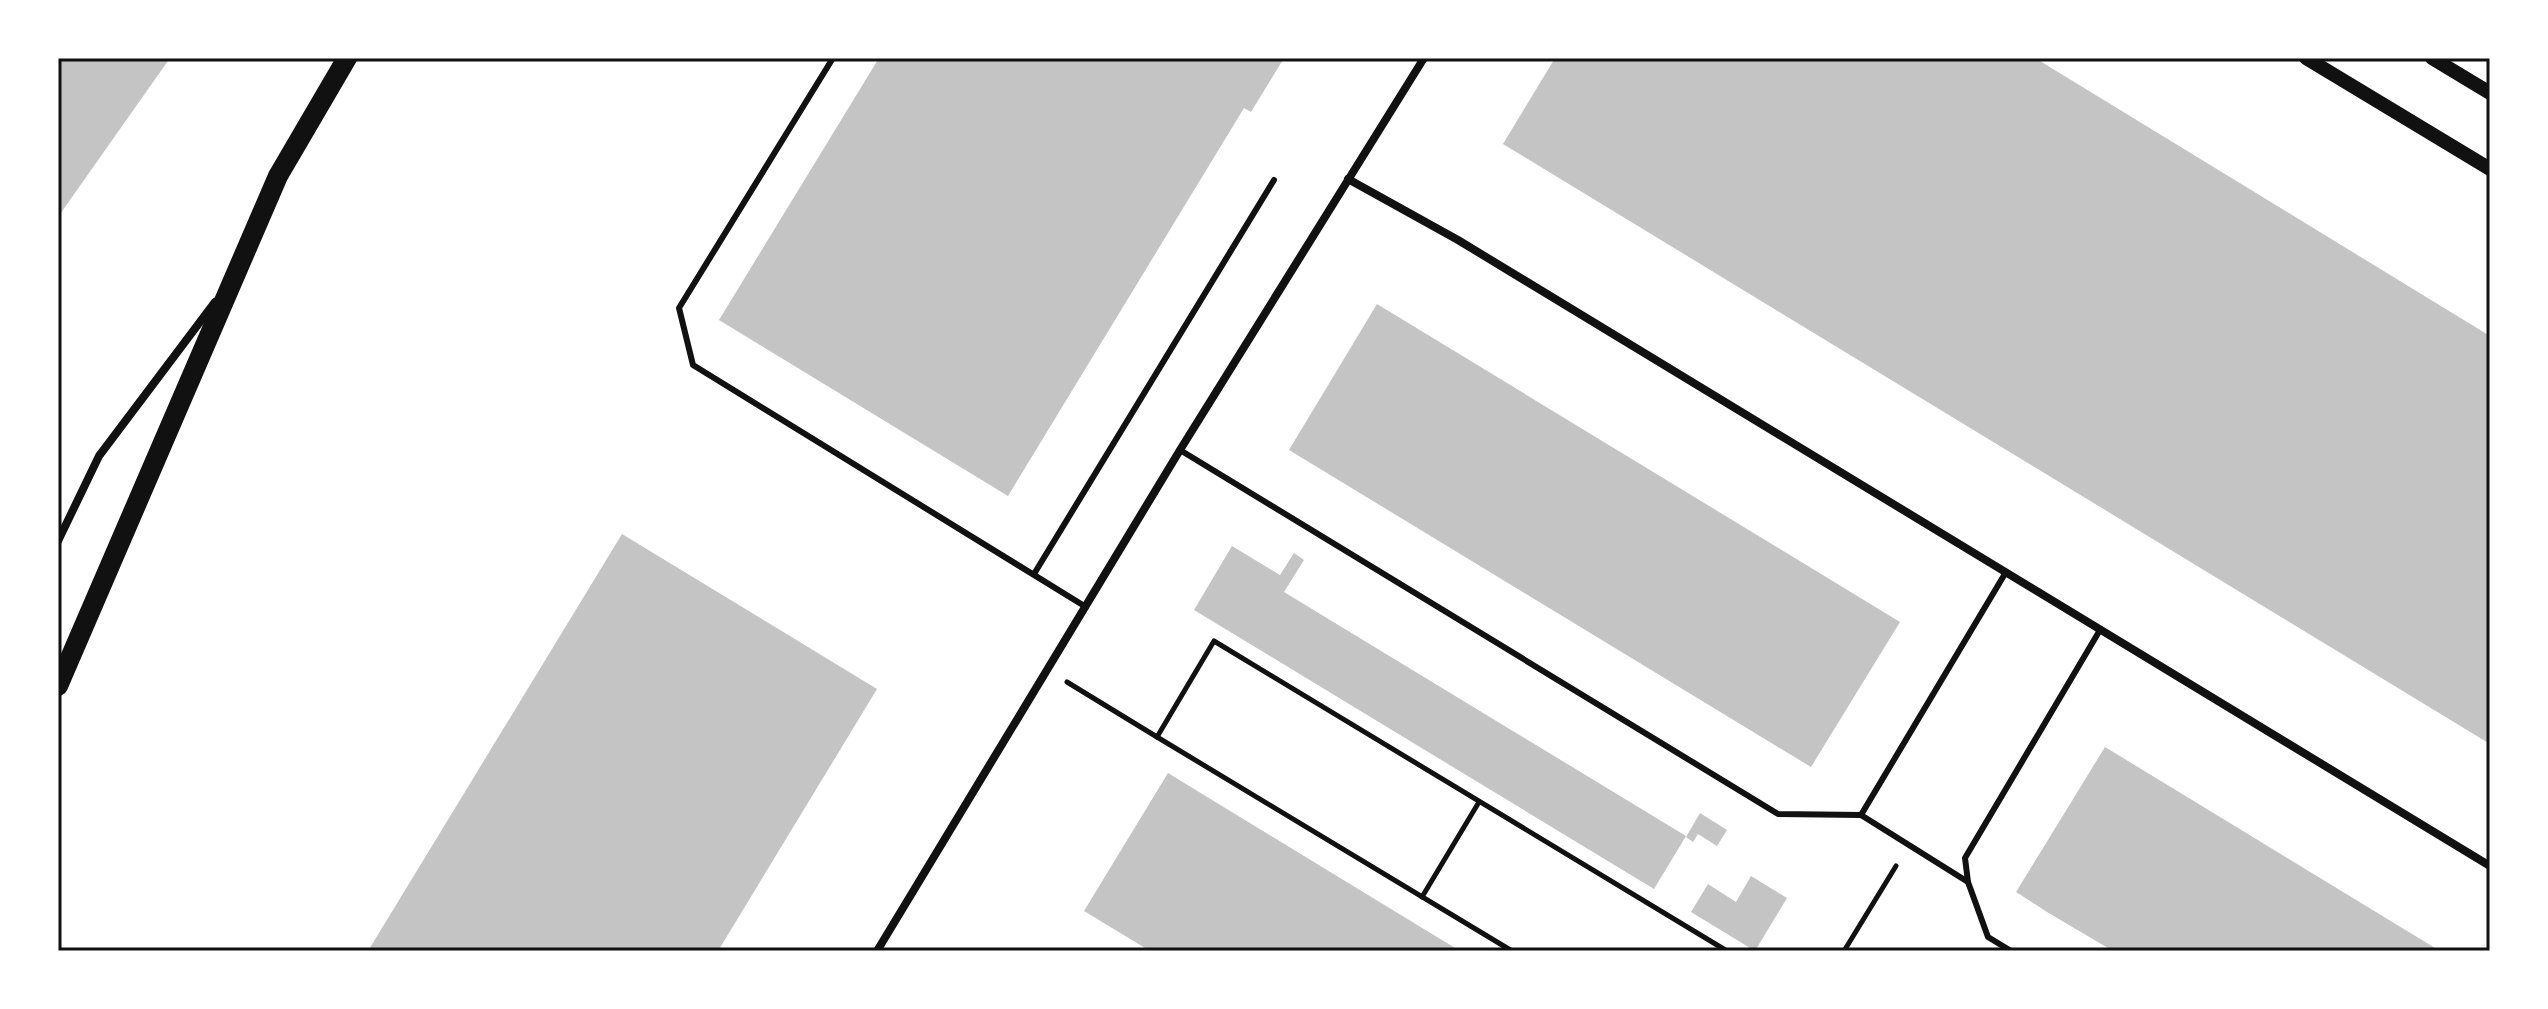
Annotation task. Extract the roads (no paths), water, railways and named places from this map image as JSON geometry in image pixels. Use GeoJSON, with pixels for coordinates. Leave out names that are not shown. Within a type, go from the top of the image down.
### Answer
{"type":"FeatureCollection","features":[{"type":"Feature","properties":{"kind":"main road"},"geometry":{"type":"LineString","coordinates":[[58,686],[278,176],[347,58]]}},
{"type":"Feature","properties":{"kind":"street"},"geometry":{"type":"LineString","coordinates":[[877,951],[1180,450],[1424,58]]}},
{"type":"Feature","properties":{"kind":"street"},"geometry":{"type":"LineString","coordinates":[[2306,58],[2490,169]]}},
{"type":"Feature","properties":{"kind":"street"},"geometry":{"type":"LineString","coordinates":[[2432,58],[2490,93]]}},
{"type":"Feature","properties":{"kind":"street"},"geometry":{"type":"LineString","coordinates":[[1348,179],[1471,248],[2490,866]]}},
{"type":"Feature","properties":{"kind":"street"},"geometry":{"type":"LineString","coordinates":[[58,541],[99,456],[235,276]]}},
{"type":"Feature","properties":{"kind":"lane"},"geometry":{"type":"LineString","coordinates":[[833,58],[679,308],[693,365],[1086,607]]}},
{"type":"Feature","properties":{"kind":"lane"},"geometry":{"type":"LineString","coordinates":[[1034,574],[1274,180]]}},
{"type":"Feature","properties":{"kind":"lane"},"geometry":{"type":"LineString","coordinates":[[1180,450],[1778,814],[1861,815],[1968,882]]}},
{"type":"Feature","properties":{"kind":"lane"},"geometry":{"type":"LineString","coordinates":[[1861,815],[2006,572]]}},
{"type":"Feature","properties":{"kind":"lane"},"geometry":{"type":"LineString","coordinates":[[2011,951],[1988,937],[1968,882],[1965,858],[2100,630]]}}]}
